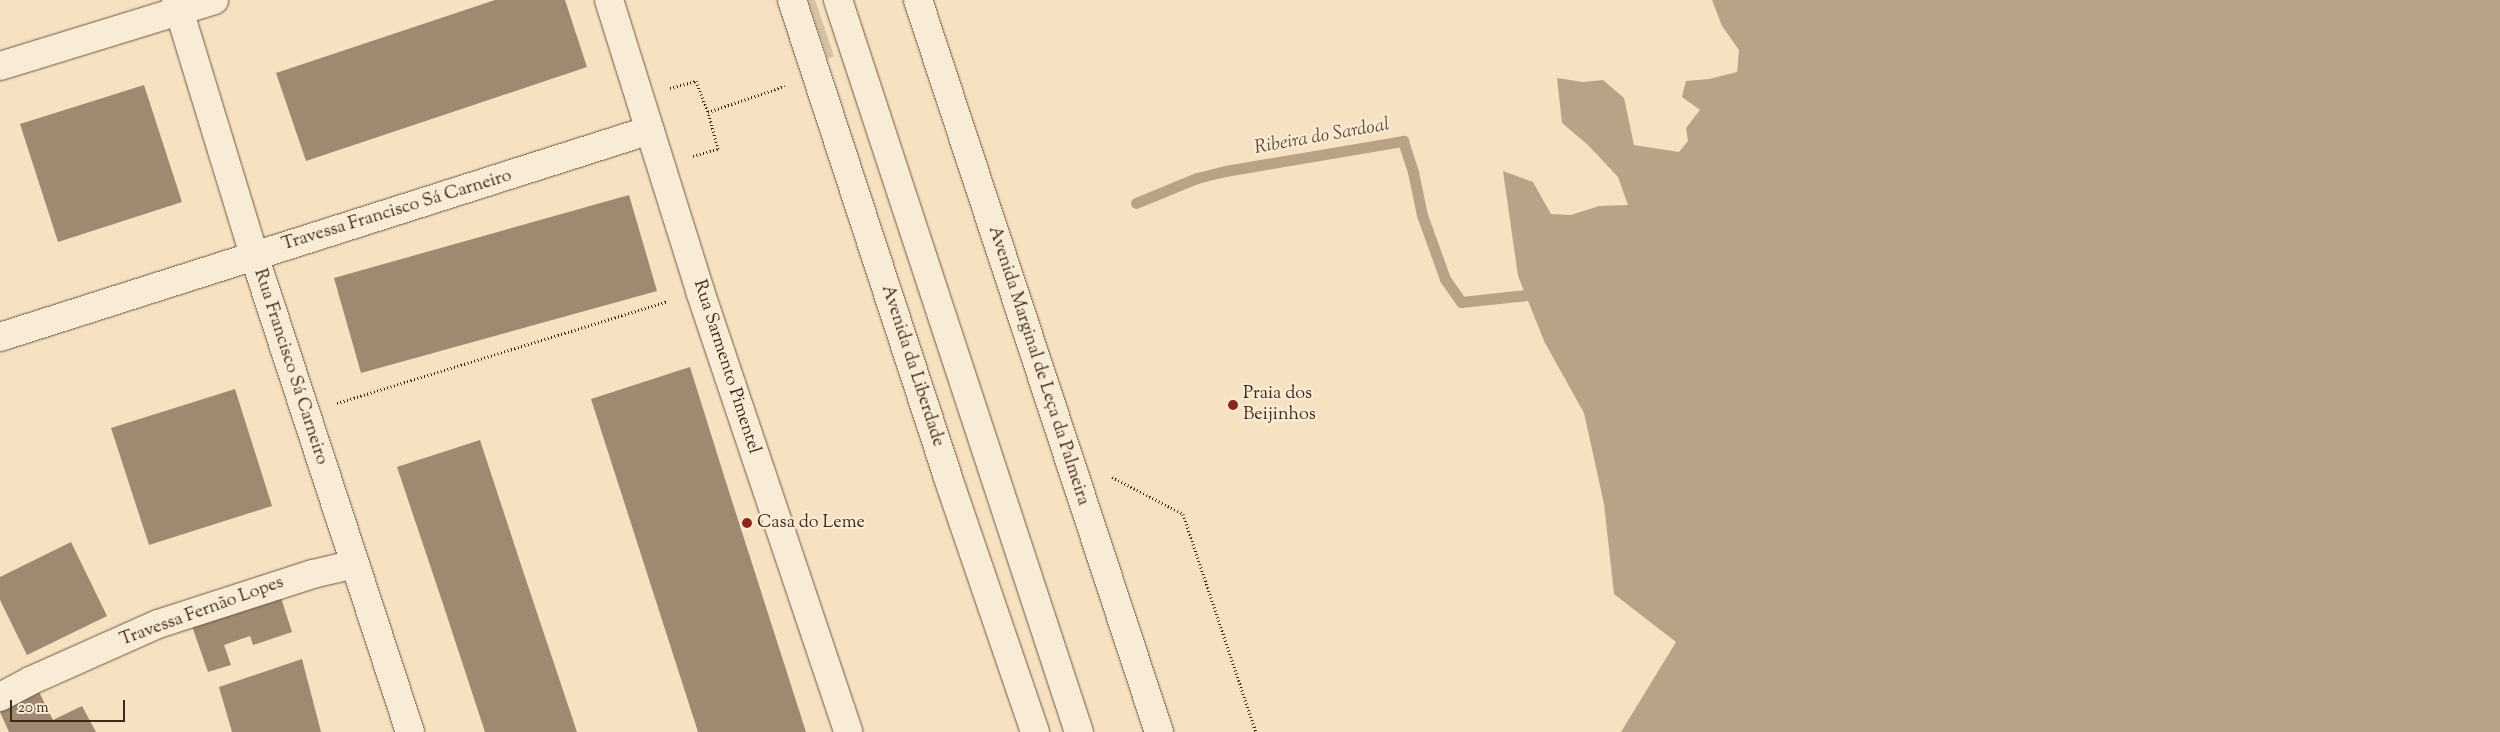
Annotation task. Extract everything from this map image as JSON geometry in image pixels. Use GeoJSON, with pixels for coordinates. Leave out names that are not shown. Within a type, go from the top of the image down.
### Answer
{"type":"FeatureCollection","features":[{"type":"Feature","properties":{"kind":"street"},"geometry":{"type":"LineString","coordinates":[[0,66],[178,6],[214,0]]}},
{"type":"Feature","properties":{"kind":"street","name":"Rua Sarmento Pimentel"},"geometry":{"type":"LineString","coordinates":[[609,0],[700,291],[848,732]]}},
{"type":"Feature","properties":{"kind":"street","name":"Avenida da Liberdade"},"geometry":{"type":"LineString","coordinates":[[792,0],[950,484],[1035,732]]}},
{"type":"Feature","properties":{"kind":"street"},"geometry":{"type":"LineString","coordinates":[[838,0],[1079,732]]}},
{"type":"Feature","properties":{"kind":"street","name":"Avenida Marginal de Leça da Palmeira"},"geometry":{"type":"LineString","coordinates":[[918,0],[1159,732]]}},
{"type":"Feature","properties":{"kind":"street","name":"Rua Francisco Sá Carneiro"},"geometry":{"type":"LineString","coordinates":[[178,6],[254,255],[410,732]]}},
{"type":"Feature","properties":{"kind":"street","name":"Travessa Francisco Sá Carneiro"},"geometry":{"type":"LineString","coordinates":[[0,337],[650,130]]}},
{"type":"Feature","properties":{"kind":"street","name":"Travessa Fernão Lopes"},"geometry":{"type":"LineString","coordinates":[[0,697],[30,681],[158,624],[313,574],[355,564]]}},
{"type":"Feature","properties":{"kind":"path"},"geometry":{"type":"LineString","coordinates":[[661,165],[718,149],[708,112]]}},
{"type":"Feature","properties":{"kind":"path"},"geometry":{"type":"LineString","coordinates":[[305,413],[700,291]]}},
{"type":"Feature","properties":{"kind":"path"},"geometry":{"type":"LineString","coordinates":[[1067,453],[1183,514],[1256,732]]}},
{"type":"Feature","properties":{"kind":"shaded area"},"geometry":{"type":"Polygon","coordinates":[[[808,0],[815,0],[834,56],[828,59],[808,0]]]}},
{"type":"Feature","properties":{"kind":"shaded area"},"geometry":{"type":"Polygon","coordinates":[[[1712,0],[2500,0],[2500,732],[1621,732],[1676,642],[1614,594],[1604,504],[1584,413],[1545,343],[1518,276],[1503,171],[1533,182],[1551,214],[1571,215],[1599,206],[1628,205],[1618,177],[1588,145],[1562,123],[1557,78],[1583,82],[1603,80],[1624,98],[1634,145],[1679,152],[1688,141],[1686,128],[1700,110],[1682,97],[1686,81],[1709,79],[1737,72],[1739,50],[1722,26],[1712,0]]]}},
{"type":"Feature","properties":{"kind":"building"},"geometry":{"type":"Polygon","coordinates":[[[495,0],[565,0],[587,67],[306,161],[276,73],[495,0]]]}},
{"type":"Feature","properties":{"kind":"building"},"geometry":{"type":"Polygon","coordinates":[[[144,85],[182,202],[58,242],[20,124],[144,85]]]}},
{"type":"Feature","properties":{"kind":"building"},"geometry":{"type":"Polygon","coordinates":[[[629,195],[657,291],[361,373],[334,278],[629,195]]]}},
{"type":"Feature","properties":{"kind":"building"},"geometry":{"type":"Polygon","coordinates":[[[690,367],[806,732],[698,732],[591,399],[690,367]]]}},
{"type":"Feature","properties":{"kind":"building"},"geometry":{"type":"Polygon","coordinates":[[[235,389],[272,506],[149,545],[111,428],[235,389]]]}},
{"type":"Feature","properties":{"kind":"building"},"geometry":{"type":"Polygon","coordinates":[[[480,440],[577,732],[485,732],[397,467],[480,440]]]}},
{"type":"Feature","properties":{"kind":"building"},"geometry":{"type":"Polygon","coordinates":[[[71,542],[107,616],[27,655],[0,600],[0,577],[71,542]]]}},
{"type":"Feature","properties":{"kind":"building"},"geometry":{"type":"Polygon","coordinates":[[[275,579],[292,632],[253,645],[250,636],[224,645],[231,665],[208,672],[186,609],[275,579]]]}},
{"type":"Feature","properties":{"kind":"building"},"geometry":{"type":"Polygon","coordinates":[[[302,659],[321,732],[232,732],[219,687],[302,659]]]}},
{"type":"Feature","properties":{"kind":"building"},"geometry":{"type":"Polygon","coordinates":[[[39,692],[53,720],[82,706],[96,732],[9,732],[0,712],[39,692]]]}},
{"type":"Feature","properties":{"kind":"waterway","name":"Ribeira do Sardoal"},"geometry":{"type":"LineString","coordinates":[[1136,203],[1197,178],[1225,171],[1403,141],[1413,172],[1422,215],[1445,279],[1461,302],[1526,295]]}},
{"type":"Feature","properties":{"kind":"place","name":"Praia dos Beijinhos"},"geometry":{"type":"Point","coordinates":[1233,405]}},
{"type":"Feature","properties":{"kind":"place","name":"Casa do Leme"},"geometry":{"type":"Point","coordinates":[747,523]}}]}
